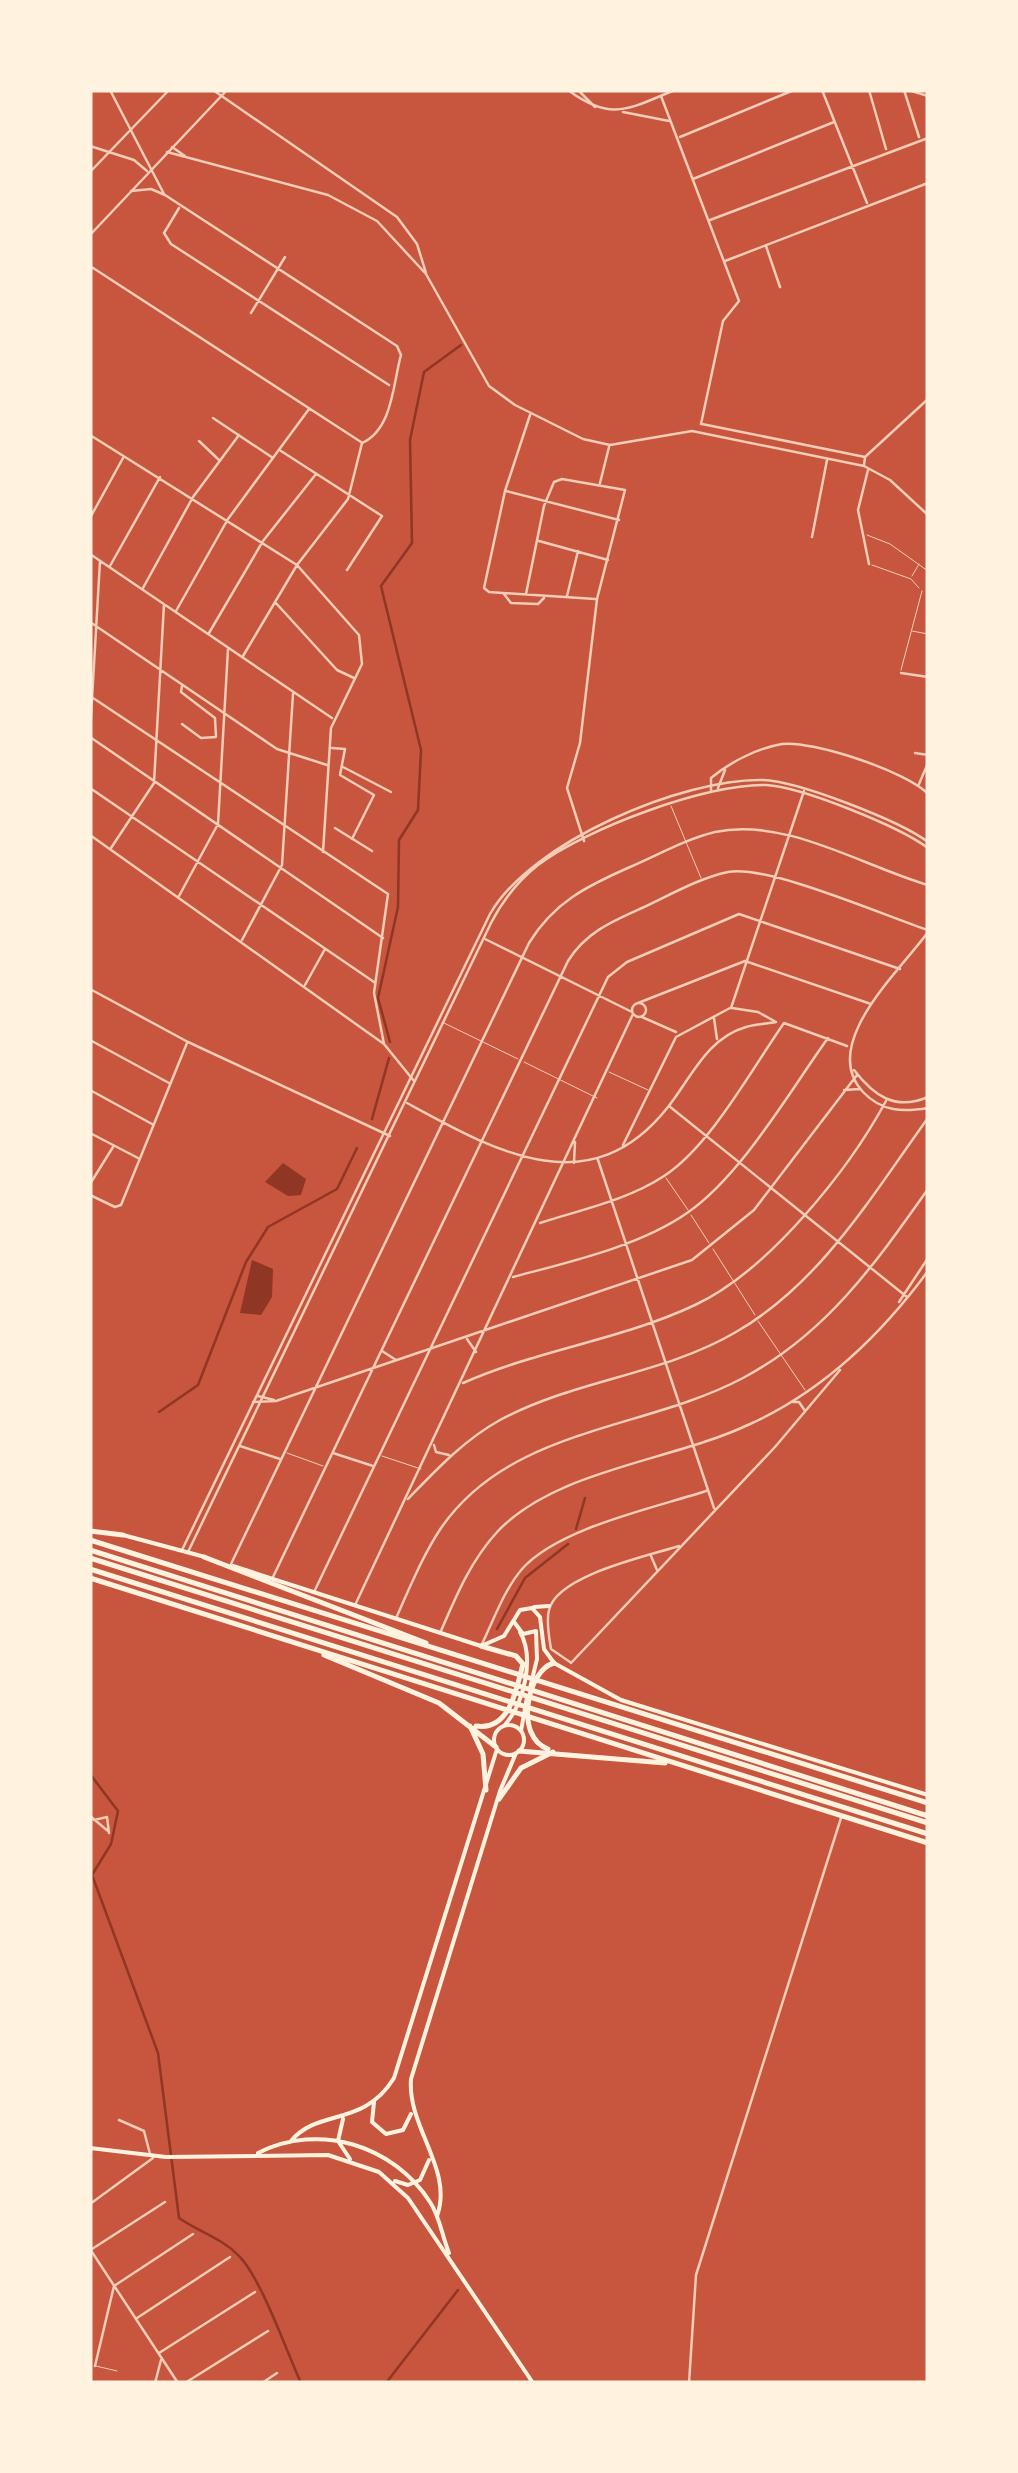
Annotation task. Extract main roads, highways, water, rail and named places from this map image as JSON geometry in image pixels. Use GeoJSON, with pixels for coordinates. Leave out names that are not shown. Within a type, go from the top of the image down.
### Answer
{"type":"FeatureCollection","features":[{"type":"Feature","properties":{"kind":"highway"},"geometry":{"type":"LineString","coordinates":[[90,1531],[123,1535]]}},
{"type":"Feature","properties":{"kind":"highway"},"geometry":{"type":"LineString","coordinates":[[90,1540],[442,1652],[928,1799]]}},
{"type":"Feature","properties":{"kind":"highway"},"geometry":{"type":"LineString","coordinates":[[90,1550],[504,1686]]}},
{"type":"Feature","properties":{"kind":"highway"},"geometry":{"type":"LineString","coordinates":[[204,1557],[442,1652]]}},
{"type":"Feature","properties":{"kind":"highway"},"geometry":{"type":"LineString","coordinates":[[90,1558],[928,1819]]}},
{"type":"Feature","properties":{"kind":"highway"},"geometry":{"type":"LineString","coordinates":[[90,1569],[928,1834]]}},
{"type":"Feature","properties":{"kind":"highway"},"geometry":{"type":"LineString","coordinates":[[90,1578],[928,1843]]}},
{"type":"Feature","properties":{"kind":"highway"},"geometry":{"type":"LineString","coordinates":[[468,1724],[484,1727],[503,1718],[522,1664],[516,1656],[482,1646]]}},
{"type":"Feature","properties":{"kind":"highway"},"geometry":{"type":"LineString","coordinates":[[318,1650],[439,1703],[497,1748]]}},
{"type":"Feature","properties":{"kind":"highway"},"geometry":{"type":"LineString","coordinates":[[554,1664],[538,1676],[526,1725],[537,1744],[556,1751]]}},
{"type":"Feature","properties":{"kind":"highway"},"geometry":{"type":"LineString","coordinates":[[468,1724],[484,1754],[486,1790]]}},
{"type":"Feature","properties":{"kind":"highway"},"geometry":{"type":"LineString","coordinates":[[518,1752],[556,1751],[681,1766]]}},
{"type":"Feature","properties":{"kind":"highway"},"geometry":{"type":"LineString","coordinates":[[500,1798],[521,1768],[556,1751]]}},
{"type":"Feature","properties":{"kind":"main road"},"geometry":{"type":"LineString","coordinates":[[123,1535],[482,1646],[504,1636],[518,1612],[549,1606]]}},
{"type":"Feature","properties":{"kind":"main road"},"geometry":{"type":"LineString","coordinates":[[527,1608],[537,1612],[545,1652],[554,1664],[614,1696],[928,1799]]}},
{"type":"Feature","properties":{"kind":"main road"},"geometry":{"type":"LineString","coordinates":[[258,2153],[291,2140],[314,2125],[344,2118],[374,2102],[399,2066],[486,1790],[497,1748],[496,1734],[512,1717],[530,1660],[514,1622]]}},
{"type":"Feature","properties":{"kind":"main road"},"geometry":{"type":"LineString","coordinates":[[437,2216],[440,2188],[412,2110],[413,2072],[500,1798],[523,1743],[521,1732],[540,1625]]}},
{"type":"Feature","properties":{"kind":"main road"},"geometry":{"type":"LineString","coordinates":[[520,1632],[536,1632]]}},
{"type":"Feature","properties":{"kind":"main road"},"geometry":{"type":"LineString","coordinates":[[504,1726],[521,1732]]}},
{"type":"Feature","properties":{"kind":"main road"},"geometry":{"type":"LineString","coordinates":[[497,1748],[518,1752]]}},
{"type":"Feature","properties":{"kind":"main road"},"geometry":{"type":"LineString","coordinates":[[374,2102],[372,2122],[386,2134],[403,2130],[412,2110]]}},
{"type":"Feature","properties":{"kind":"main road"},"geometry":{"type":"LineString","coordinates":[[344,2118],[338,2141],[350,2159]]}},
{"type":"Feature","properties":{"kind":"main road"},"geometry":{"type":"LineString","coordinates":[[291,2140],[338,2141],[376,2154],[415,2183],[437,2216],[451,2257]]}},
{"type":"Feature","properties":{"kind":"main road"},"geometry":{"type":"LineString","coordinates":[[90,2148],[166,2157],[258,2153],[350,2159],[390,2180],[415,2183],[426,2174],[429,2154]]}},
{"type":"Feature","properties":{"kind":"main road"},"geometry":{"type":"LineString","coordinates":[[390,2180],[451,2257],[533,2383]]}},
{"type":"Feature","properties":{"kind":"waterway"},"geometry":{"type":"LineString","coordinates":[[390,1042],[378,998],[398,907],[399,840],[418,810],[421,750],[381,586],[412,543],[410,440],[424,372],[461,345]]}},
{"type":"Feature","properties":{"kind":"waterway"},"geometry":{"type":"LineString","coordinates":[[372,1119],[389,1058]]}},
{"type":"Feature","properties":{"kind":"waterway"},"geometry":{"type":"LineString","coordinates":[[159,1412],[198,1385],[246,1262],[268,1227],[337,1189],[357,1148]]}},
{"type":"Feature","properties":{"kind":"waterway"},"geometry":{"type":"LineString","coordinates":[[576,1529],[585,1498]]}},
{"type":"Feature","properties":{"kind":"waterway"},"geometry":{"type":"LineString","coordinates":[[497,1629],[525,1578],[568,1544]]}},
{"type":"Feature","properties":{"kind":"waterway"},"geometry":{"type":"LineString","coordinates":[[90,1774],[118,1811],[111,1844],[92,1875],[158,2053],[179,2218],[225,2244],[247,2266],[301,2383]]}},
{"type":"Feature","properties":{"kind":"waterway"},"geometry":{"type":"LineString","coordinates":[[386,2383],[458,2290]]}}]}
